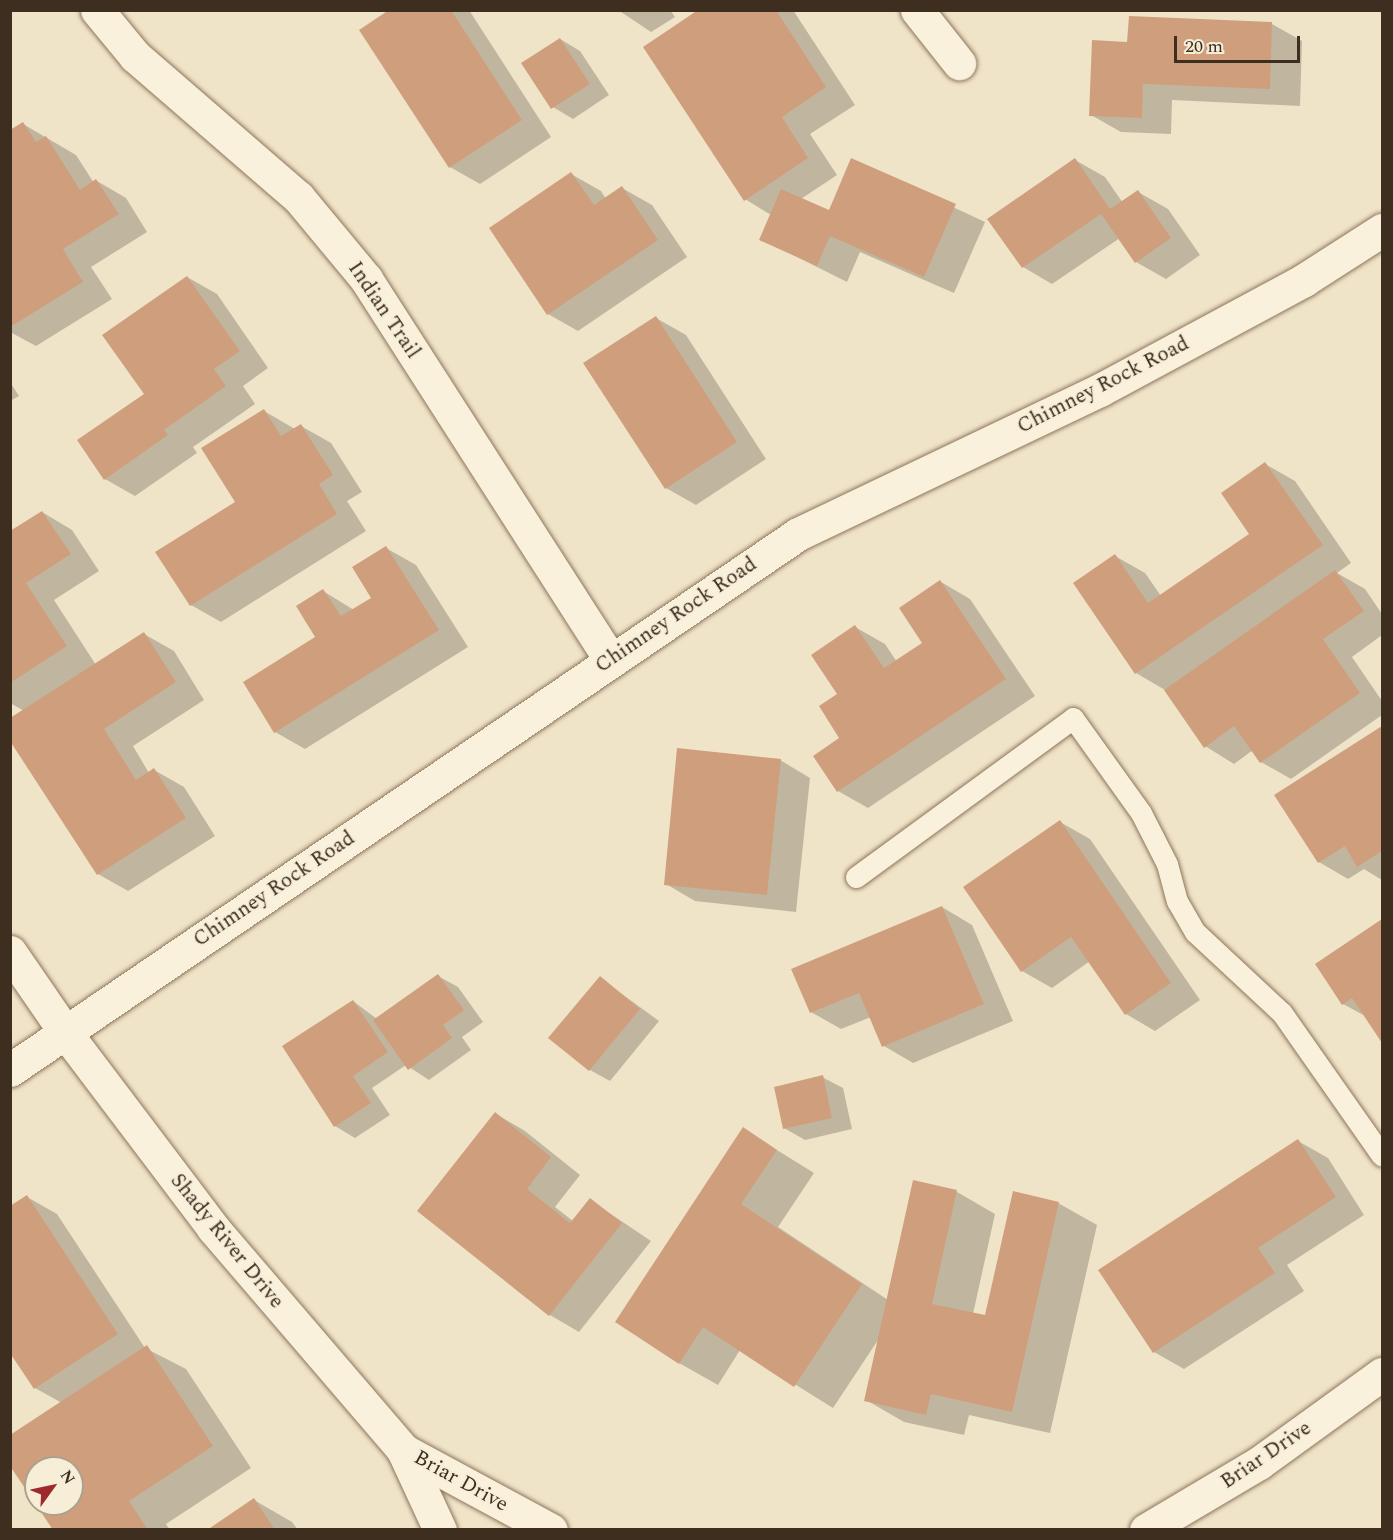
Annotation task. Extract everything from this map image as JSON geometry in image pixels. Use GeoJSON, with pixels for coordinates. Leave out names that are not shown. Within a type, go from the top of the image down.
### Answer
{"type":"FeatureCollection","features":[{"type":"Feature","properties":{"kind":"street","name":"Indian Trail"},"geometry":{"type":"LineString","coordinates":[[97,10],[135,56],[297,198],[366,279],[610,659]]}},
{"type":"Feature","properties":{"kind":"street"},"geometry":{"type":"LineString","coordinates":[[917,10],[959,63]]}},
{"type":"Feature","properties":{"kind":"street","name":"Chimney Rock Road"},"geometry":{"type":"LineString","coordinates":[[10,1071],[610,659],[798,534],[1100,390],[1304,280],[1383,230]]}},
{"type":"Feature","properties":{"kind":"street","name":"Shady River Drive"},"geometry":{"type":"LineString","coordinates":[[10,952],[65,1032],[213,1228],[403,1450],[440,1530]]}},
{"type":"Feature","properties":{"kind":"street","name":"Briar Drive"},"geometry":{"type":"LineString","coordinates":[[1146,1530],[1259,1463],[1383,1374]]}},
{"type":"Feature","properties":{"kind":"street","name":"Briar Drive"},"geometry":{"type":"LineString","coordinates":[[403,1450],[551,1530]]}},
{"type":"Feature","properties":{"kind":"lane"},"geometry":{"type":"LineString","coordinates":[[856,877],[1073,718],[1141,813],[1167,864],[1177,901],[1195,932],[1282,1013],[1383,1156]]}},
{"type":"Feature","properties":{"kind":"building"},"geometry":{"type":"Polygon","coordinates":[[[389,10],[451,10],[522,120],[449,168],[359,30],[389,10]]]}},
{"type":"Feature","properties":{"kind":"building"},"geometry":{"type":"Polygon","coordinates":[[[698,10],[776,10],[826,87],[782,117],[808,158],[744,201],[643,47],[698,10]]]}},
{"type":"Feature","properties":{"kind":"building"},"geometry":{"type":"Polygon","coordinates":[[[1129,16],[1272,22],[1270,89],[1143,84],[1142,118],[1089,116],[1092,40],[1127,42],[1129,16]]]}},
{"type":"Feature","properties":{"kind":"building"},"geometry":{"type":"Polygon","coordinates":[[[560,38],[590,84],[551,109],[521,63],[560,38]]]}},
{"type":"Feature","properties":{"kind":"building"},"geometry":{"type":"Polygon","coordinates":[[[23,122],[36,142],[46,136],[80,190],[96,179],[119,214],[63,249],[83,282],[10,327],[10,130],[23,122]]]}},
{"type":"Feature","properties":{"kind":"building"},"geometry":{"type":"Polygon","coordinates":[[[851,158],[956,204],[924,277],[830,236],[817,266],[759,240],[781,189],[829,210],[851,158]]]}},
{"type":"Feature","properties":{"kind":"building"},"geometry":{"type":"Polygon","coordinates":[[[1075,158],[1110,209],[1138,190],[1171,238],[1135,263],[1101,214],[1022,268],[987,219],[1075,158]]]}},
{"type":"Feature","properties":{"kind":"building"},"geometry":{"type":"Polygon","coordinates":[[[571,172],[594,205],[622,186],[658,240],[547,315],[489,228],[571,172]]]}},
{"type":"Feature","properties":{"kind":"building"},"geometry":{"type":"Polygon","coordinates":[[[187,276],[240,351],[214,369],[226,386],[164,430],[168,435],[104,480],[77,440],[144,394],[102,335],[187,276]]]}},
{"type":"Feature","properties":{"kind":"building"},"geometry":{"type":"Polygon","coordinates":[[[656,316],[737,442],[665,489],[583,363],[656,316]]]}},
{"type":"Feature","properties":{"kind":"building"},"geometry":{"type":"Polygon","coordinates":[[[264,409],[281,436],[301,424],[333,475],[319,484],[337,514],[190,606],[155,552],[235,502],[201,448],[264,409]]]}},
{"type":"Feature","properties":{"kind":"building"},"geometry":{"type":"Polygon","coordinates":[[[1265,462],[1323,545],[1135,674],[1073,583],[1115,554],[1148,603],[1249,534],[1221,493],[1265,462]]]}},
{"type":"Feature","properties":{"kind":"building"},"geometry":{"type":"Polygon","coordinates":[[[42,511],[71,554],[26,583],[67,646],[10,683],[10,531],[42,511]]]}},
{"type":"Feature","properties":{"kind":"building"},"geometry":{"type":"Polygon","coordinates":[[[386,546],[439,630],[274,733],[243,682],[315,637],[296,606],[323,589],[341,616],[371,598],[352,567],[386,546]]]}},
{"type":"Feature","properties":{"kind":"building"},"geometry":{"type":"Polygon","coordinates":[[[1335,570],[1364,611],[1323,639],[1360,693],[1260,763],[1234,726],[1204,748],[1164,690],[1335,570]]]}},
{"type":"Feature","properties":{"kind":"building"},"geometry":{"type":"Polygon","coordinates":[[[940,580],[1006,679],[837,792],[813,756],[839,738],[819,706],[837,694],[811,655],[855,625],[884,668],[922,643],[899,608],[940,580]]]}},
{"type":"Feature","properties":{"kind":"building"},"geometry":{"type":"Polygon","coordinates":[[[144,632],[176,682],[104,729],[136,780],[154,768],[186,818],[97,875],[10,741],[10,718],[144,632]]]}},
{"type":"Feature","properties":{"kind":"building"},"geometry":{"type":"Polygon","coordinates":[[[1382,726],[1382,851],[1357,867],[1345,846],[1318,863],[1274,795],[1382,726]]]}},
{"type":"Feature","properties":{"kind":"building"},"geometry":{"type":"Polygon","coordinates":[[[677,748],[781,759],[767,895],[664,885],[677,748]]]}},
{"type":"Feature","properties":{"kind":"building"},"geometry":{"type":"Polygon","coordinates":[[[1060,820],[1171,983],[1125,1015],[1071,937],[1021,972],[963,887],[1060,820]]]}},
{"type":"Feature","properties":{"kind":"building"},"geometry":{"type":"Polygon","coordinates":[[[942,906],[984,1004],[882,1047],[859,993],[810,1013],[791,969],[942,906]]]}},
{"type":"Feature","properties":{"kind":"building"},"geometry":{"type":"Polygon","coordinates":[[[1382,919],[1382,1043],[1352,998],[1342,1005],[1315,964],[1382,919]]]}},
{"type":"Feature","properties":{"kind":"building"},"geometry":{"type":"Polygon","coordinates":[[[438,974],[464,1010],[443,1025],[452,1038],[408,1070],[373,1020],[438,974]]]}},
{"type":"Feature","properties":{"kind":"building"},"geometry":{"type":"Polygon","coordinates":[[[600,976],[640,1009],[589,1071],[548,1038],[600,976]]]}},
{"type":"Feature","properties":{"kind":"building"},"geometry":{"type":"Polygon","coordinates":[[[353,1000],[388,1052],[353,1076],[371,1103],[334,1127],[282,1046],[353,1000]]]}},
{"type":"Feature","properties":{"kind":"building"},"geometry":{"type":"Polygon","coordinates":[[[823,1075],[832,1118],[783,1129],[774,1087],[823,1075]]]}},
{"type":"Feature","properties":{"kind":"building"},"geometry":{"type":"Polygon","coordinates":[[[495,1112],[551,1157],[527,1189],[570,1223],[590,1198],[622,1223],[549,1316],[417,1211],[495,1112]]]}},
{"type":"Feature","properties":{"kind":"building"},"geometry":{"type":"Polygon","coordinates":[[[743,1127],[777,1150],[741,1204],[862,1284],[794,1387],[703,1327],[679,1364],[615,1322],[743,1127]]]}},
{"type":"Feature","properties":{"kind":"building"},"geometry":{"type":"Polygon","coordinates":[[[1298,1139],[1336,1197],[1258,1248],[1275,1273],[1153,1353],[1098,1270],[1298,1139]]]}},
{"type":"Feature","properties":{"kind":"building"},"geometry":{"type":"Polygon","coordinates":[[[913,1180],[957,1190],[932,1304],[985,1315],[1013,1191],[1059,1202],[1012,1412],[931,1394],[926,1415],[864,1401],[913,1180]]]}},
{"type":"Feature","properties":{"kind":"building"},"geometry":{"type":"Polygon","coordinates":[[[27,1195],[118,1334],[34,1389],[10,1353],[10,1206],[27,1195]]]}},
{"type":"Feature","properties":{"kind":"building"},"geometry":{"type":"Polygon","coordinates":[[[147,1345],[213,1446],[129,1501],[148,1530],[53,1530],[44,1516],[84,1516],[84,1456],[24,1456],[24,1487],[10,1466],[10,1435],[147,1345]]]}},
{"type":"Feature","properties":{"kind":"building"},"geometry":{"type":"Polygon","coordinates":[[[254,1498],[275,1530],[207,1530],[254,1498]]]}}]}
